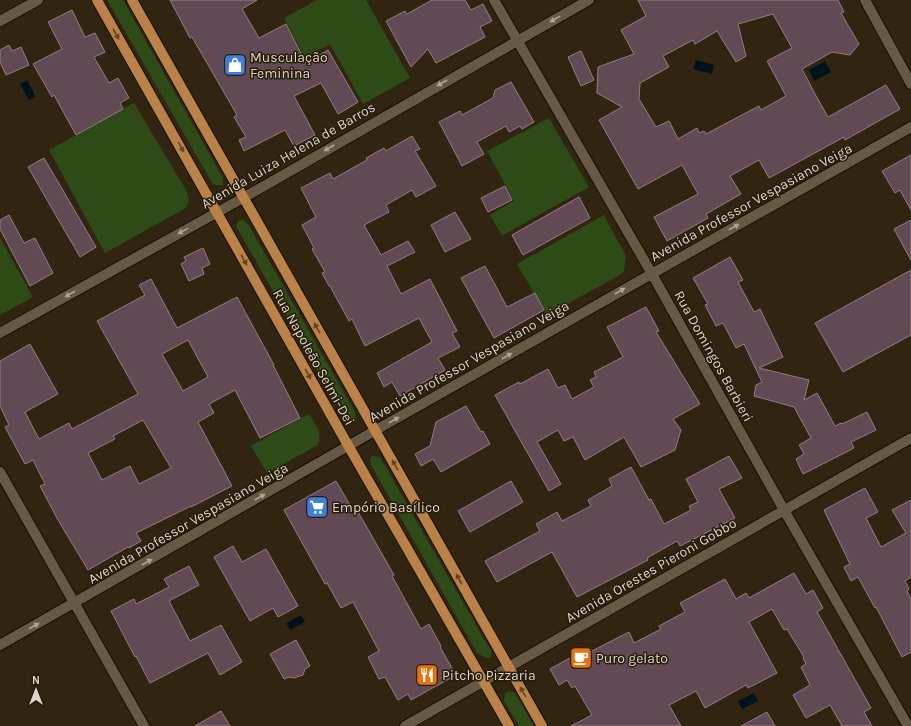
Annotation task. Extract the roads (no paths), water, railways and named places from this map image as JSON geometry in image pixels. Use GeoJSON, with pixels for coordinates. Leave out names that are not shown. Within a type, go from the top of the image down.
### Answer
{"type":"FeatureCollection","features":[{"type":"Feature","properties":{"kind":"main road","name":"Rua Napoleão Selmi-Dei"},"geometry":{"type":"LineString","coordinates":[[97,0],[349,447],[509,726]]}},
{"type":"Feature","properties":{"kind":"main road","name":"Rua Napoleão Selmi-Dei"},"geometry":{"type":"LineString","coordinates":[[132,0],[542,726]]}},
{"type":"Feature","properties":{"kind":"street"},"geometry":{"type":"LineString","coordinates":[[0,21],[38,0]]}},
{"type":"Feature","properties":{"kind":"street","name":"Rua Domingos Barbieri"},"geometry":{"type":"LineString","coordinates":[[494,0],[652,274],[784,510],[908,726]]}},
{"type":"Feature","properties":{"kind":"street","name":"Avenida Luiza Helena de Barros"},"geometry":{"type":"LineString","coordinates":[[0,333],[243,198],[589,0]]}},
{"type":"Feature","properties":{"kind":"street"},"geometry":{"type":"LineString","coordinates":[[864,0],[911,84]]}},
{"type":"Feature","properties":{"kind":"street","name":"Avenida Professor Vespasiano Veiga"},"geometry":{"type":"LineString","coordinates":[[0,645],[911,127]]}},
{"type":"Feature","properties":{"kind":"street","name":"Avenida Orestes Pieroni Gobbo"},"geometry":{"type":"LineString","coordinates":[[404,726],[911,438]]}},
{"type":"Feature","properties":{"kind":"street"},"geometry":{"type":"LineString","coordinates":[[0,472],[144,726]]}},
{"type":"Feature","properties":{"kind":"water"},"geometry":{"type":"Polygon","coordinates":[[[696,60],[714,65],[712,74],[693,69],[696,60]]]}},
{"type":"Feature","properties":{"kind":"water"},"geometry":{"type":"Polygon","coordinates":[[[825,61],[831,72],[814,81],[809,70],[825,61]]]}},
{"type":"Feature","properties":{"kind":"water"},"geometry":{"type":"Polygon","coordinates":[[[27,80],[36,97],[29,100],[20,84],[27,80]]]}},
{"type":"Feature","properties":{"kind":"water"},"geometry":{"type":"Polygon","coordinates":[[[301,615],[305,622],[290,630],[286,623],[301,615]]]}},
{"type":"Feature","properties":{"kind":"water"},"geometry":{"type":"Polygon","coordinates":[[[754,693],[758,701],[742,709],[738,701],[754,693]]]}},
{"type":"Feature","properties":{"kind":"place","name":"Musculação Feminina"},"geometry":{"type":"Point","coordinates":[235,65]}},
{"type":"Feature","properties":{"kind":"place","name":"Empório Basílico"},"geometry":{"type":"Point","coordinates":[317,507]}},
{"type":"Feature","properties":{"kind":"place","name":"Puro gelato"},"geometry":{"type":"Point","coordinates":[581,658]}},
{"type":"Feature","properties":{"kind":"place","name":"Pitcho Pizzaria"},"geometry":{"type":"Point","coordinates":[427,675]}}]}
